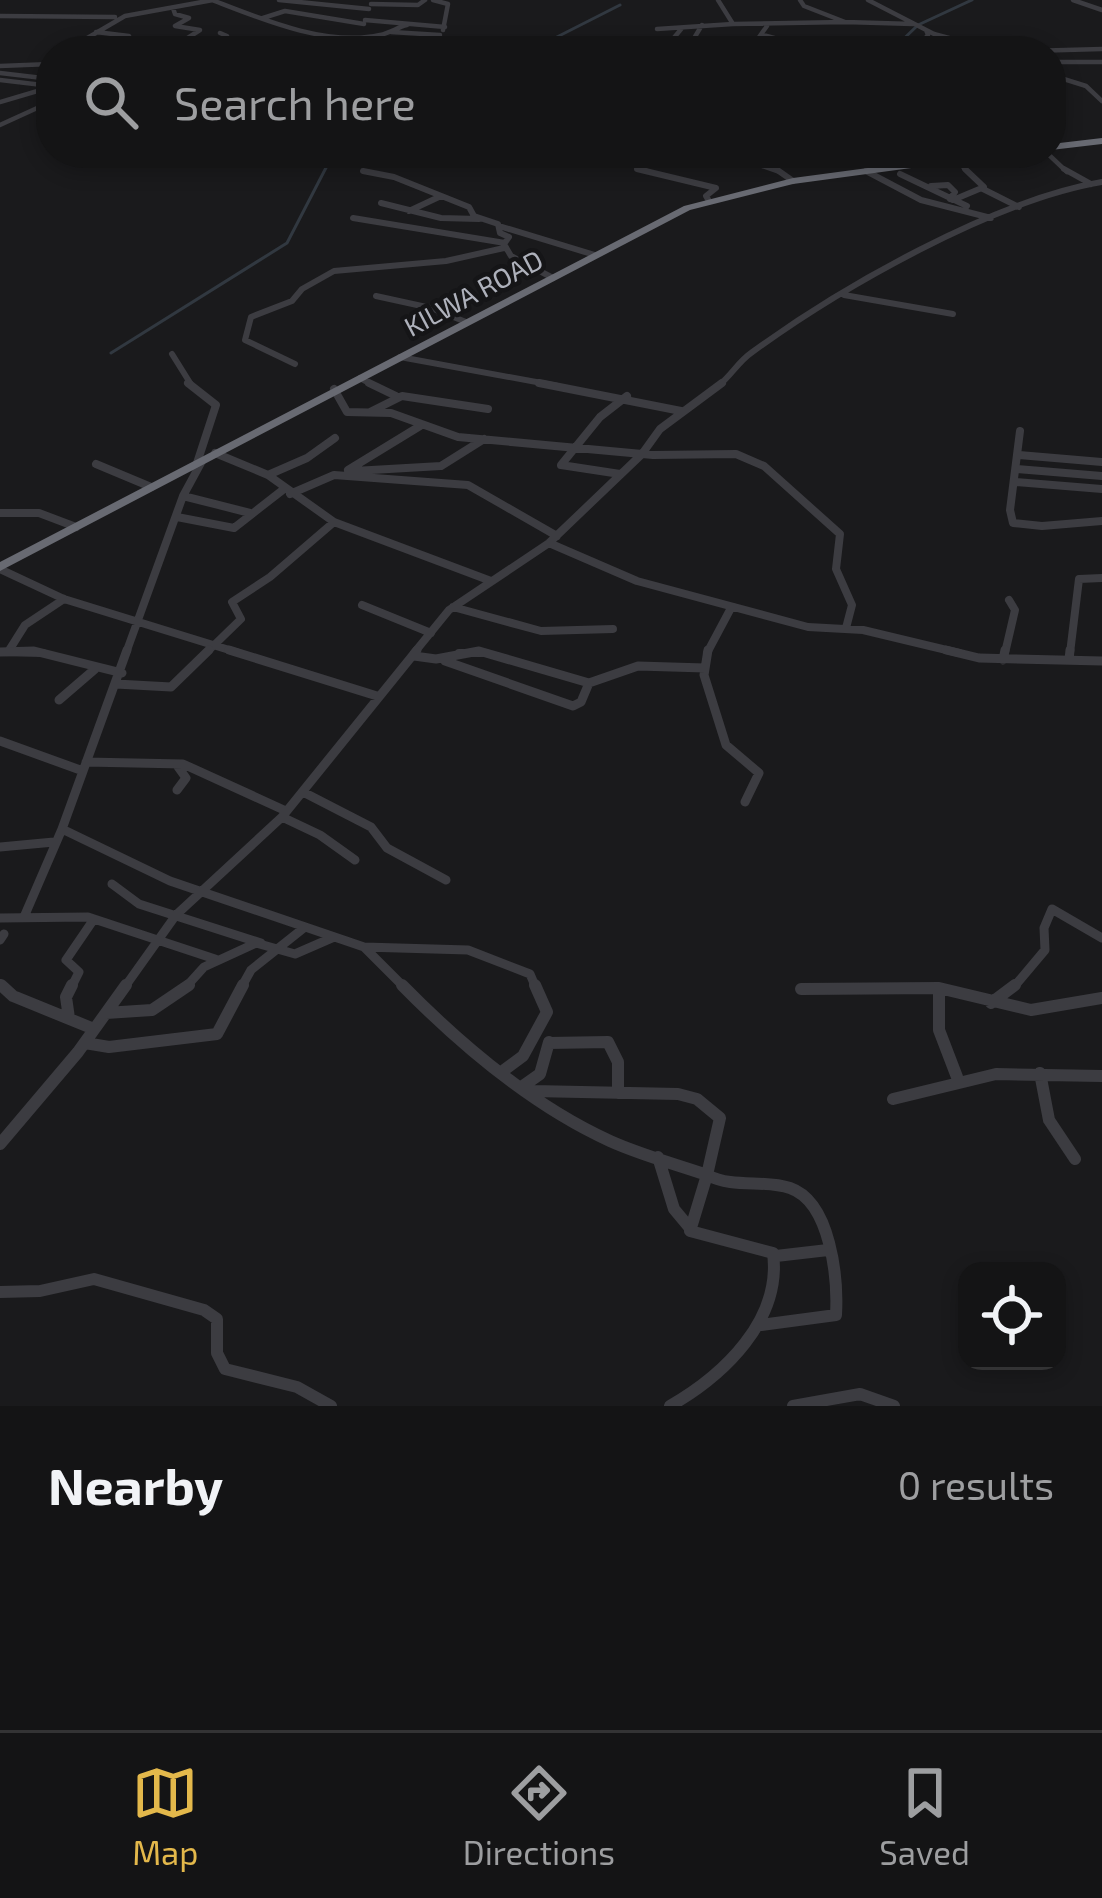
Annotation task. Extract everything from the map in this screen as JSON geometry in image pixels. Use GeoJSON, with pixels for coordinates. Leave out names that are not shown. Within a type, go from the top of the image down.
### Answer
{"type":"FeatureCollection","features":[{"type":"Feature","properties":{"kind":"highway"},"geometry":{"type":"LineString","coordinates":[[1066,147],[1102,140]]}},
{"type":"Feature","properties":{"kind":"highway","name":"KILWA ROAD"},"geometry":{"type":"LineString","coordinates":[[2,565],[334,389],[709,201],[793,181],[890,168]]}},
{"type":"Feature","properties":{"kind":"street"},"geometry":{"type":"LineString","coordinates":[[0,16],[120,17],[212,0],[263,17],[440,35],[448,4],[434,0]]}},
{"type":"Feature","properties":{"kind":"street"},"geometry":{"type":"LineString","coordinates":[[279,0],[418,5],[425,0]]}},
{"type":"Feature","properties":{"kind":"street"},"geometry":{"type":"LineString","coordinates":[[718,0],[733,24]]}},
{"type":"Feature","properties":{"kind":"street"},"geometry":{"type":"LineString","coordinates":[[800,0],[844,22]]}},
{"type":"Feature","properties":{"kind":"street"},"geometry":{"type":"LineString","coordinates":[[868,0],[946,36]]}},
{"type":"Feature","properties":{"kind":"street"},"geometry":{"type":"LineString","coordinates":[[1073,0],[1102,10]]}},
{"type":"Feature","properties":{"kind":"street"},"geometry":{"type":"LineString","coordinates":[[359,36],[371,4]]}},
{"type":"Feature","properties":{"kind":"street"},"geometry":{"type":"LineString","coordinates":[[818,10],[826,4]]}},
{"type":"Feature","properties":{"kind":"street"},"geometry":{"type":"LineString","coordinates":[[173,8],[175,14],[189,18],[175,26],[200,30],[191,36]]}},
{"type":"Feature","properties":{"kind":"street"},"geometry":{"type":"LineString","coordinates":[[263,17],[286,11],[404,36]]}},
{"type":"Feature","properties":{"kind":"street"},"geometry":{"type":"LineString","coordinates":[[87,36],[120,17]]}},
{"type":"Feature","properties":{"kind":"street"},"geometry":{"type":"LineString","coordinates":[[657,29],[918,24]]}},
{"type":"Feature","properties":{"kind":"street"},"geometry":{"type":"LineString","coordinates":[[389,32],[406,25]]}},
{"type":"Feature","properties":{"kind":"street"},"geometry":{"type":"LineString","coordinates":[[695,36],[702,25]]}},
{"type":"Feature","properties":{"kind":"street"},"geometry":{"type":"LineString","coordinates":[[767,26],[763,35],[767,36]]}},
{"type":"Feature","properties":{"kind":"street"},"geometry":{"type":"LineString","coordinates":[[362,29],[445,27]]}},
{"type":"Feature","properties":{"kind":"street"},"geometry":{"type":"LineString","coordinates":[[677,36],[685,27]]}},
{"type":"Feature","properties":{"kind":"street"},"geometry":{"type":"LineString","coordinates":[[926,30],[927,36]]}},
{"type":"Feature","properties":{"kind":"street"},"geometry":{"type":"LineString","coordinates":[[93,31],[129,36]]}},
{"type":"Feature","properties":{"kind":"street"},"geometry":{"type":"LineString","coordinates":[[220,33],[227,36]]}},
{"type":"Feature","properties":{"kind":"street"},"geometry":{"type":"LineString","coordinates":[[1066,50],[1102,50]]}},
{"type":"Feature","properties":{"kind":"street"},"geometry":{"type":"LineString","coordinates":[[1066,62],[1102,62]]}},
{"type":"Feature","properties":{"kind":"street"},"geometry":{"type":"LineString","coordinates":[[0,73],[36,67]]}},
{"type":"Feature","properties":{"kind":"street"},"geometry":{"type":"LineString","coordinates":[[0,73],[36,82]]}},
{"type":"Feature","properties":{"kind":"street"},"geometry":{"type":"LineString","coordinates":[[1066,80],[1102,91]]}},
{"type":"Feature","properties":{"kind":"street"},"geometry":{"type":"LineString","coordinates":[[1080,84],[1096,82]]}},
{"type":"Feature","properties":{"kind":"street"},"geometry":{"type":"LineString","coordinates":[[1093,90],[1102,101]]}},
{"type":"Feature","properties":{"kind":"street"},"geometry":{"type":"LineString","coordinates":[[0,98],[36,91]]}},
{"type":"Feature","properties":{"kind":"street"},"geometry":{"type":"LineString","coordinates":[[0,125],[36,109]]}},
{"type":"Feature","properties":{"kind":"street"},"geometry":{"type":"LineString","coordinates":[[637,168],[716,188],[705,197],[709,201]]}},
{"type":"Feature","properties":{"kind":"street"},"geometry":{"type":"LineString","coordinates":[[774,168],[793,181]]}},
{"type":"Feature","properties":{"kind":"street"},"geometry":{"type":"LineString","coordinates":[[968,168],[982,189],[1019,207]]}},
{"type":"Feature","properties":{"kind":"street"},"geometry":{"type":"LineString","coordinates":[[1064,168],[1096,183]]}},
{"type":"Feature","properties":{"kind":"street"},"geometry":{"type":"LineString","coordinates":[[363,171],[394,176],[500,226],[595,255]]}},
{"type":"Feature","properties":{"kind":"street"},"geometry":{"type":"LineString","coordinates":[[866,171],[921,200],[993,218]]}},
{"type":"Feature","properties":{"kind":"street"},"geometry":{"type":"LineString","coordinates":[[900,174],[993,218]]}},
{"type":"Feature","properties":{"kind":"street"},"geometry":{"type":"LineString","coordinates":[[0,1144],[85,1042],[176,915],[284,814],[453,607],[553,540],[681,411],[731,376],[746,356],[918,249],[1019,207],[1096,183]]}},
{"type":"Feature","properties":{"kind":"street"},"geometry":{"type":"LineString","coordinates":[[952,199],[982,189]]}},
{"type":"Feature","properties":{"kind":"street"},"geometry":{"type":"LineString","coordinates":[[409,211],[441,196]]}},
{"type":"Feature","properties":{"kind":"street"},"geometry":{"type":"LineString","coordinates":[[381,203],[409,211],[484,219]]}},
{"type":"Feature","properties":{"kind":"street"},"geometry":{"type":"LineString","coordinates":[[352,218],[469,232],[506,243]]}},
{"type":"Feature","properties":{"kind":"street"},"geometry":{"type":"LineString","coordinates":[[500,226],[511,256],[553,278]]}},
{"type":"Feature","properties":{"kind":"street"},"geometry":{"type":"LineString","coordinates":[[295,364],[244,340],[251,317],[291,301],[334,271],[446,261],[506,243],[523,232]]}},
{"type":"Feature","properties":{"kind":"street"},"geometry":{"type":"LineString","coordinates":[[844,295],[953,314]]}},
{"type":"Feature","properties":{"kind":"street"},"geometry":{"type":"LineString","coordinates":[[376,296],[431,308],[466,322]]}},
{"type":"Feature","properties":{"kind":"street"},"geometry":{"type":"LineString","coordinates":[[24,917],[122,673],[216,405],[185,380],[172,354]]}},
{"type":"Feature","properties":{"kind":"street"},"geometry":{"type":"LineString","coordinates":[[400,357],[461,372],[692,404]]}},
{"type":"Feature","properties":{"kind":"street"},"geometry":{"type":"LineString","coordinates":[[360,378],[396,397],[427,397],[488,409]]}},
{"type":"Feature","properties":{"kind":"street"},"geometry":{"type":"LineString","coordinates":[[334,389],[345,411],[391,413],[448,435],[642,454],[736,454],[764,466],[840,534],[836,569],[852,605],[846,628]]}},
{"type":"Feature","properties":{"kind":"street"},"geometry":{"type":"LineString","coordinates":[[600,391],[681,411]]}},
{"type":"Feature","properties":{"kind":"street"},"geometry":{"type":"LineString","coordinates":[[620,474],[563,467],[599,417],[627,396]]}},
{"type":"Feature","properties":{"kind":"street"},"geometry":{"type":"LineString","coordinates":[[370,412],[396,397]]}},
{"type":"Feature","properties":{"kind":"street"},"geometry":{"type":"LineString","coordinates":[[345,472],[420,426]]}},
{"type":"Feature","properties":{"kind":"street"},"geometry":{"type":"LineString","coordinates":[[1020,431],[1010,510],[1016,525],[1102,521]]}},
{"type":"Feature","properties":{"kind":"street"},"geometry":{"type":"LineString","coordinates":[[268,475],[335,438]]}},
{"type":"Feature","properties":{"kind":"street"},"geometry":{"type":"LineString","coordinates":[[177,517],[237,527],[250,513],[287,491],[345,472],[441,466],[484,439]]}},
{"type":"Feature","properties":{"kind":"street"},"geometry":{"type":"LineString","coordinates":[[215,453],[268,475],[334,522],[492,581]]}},
{"type":"Feature","properties":{"kind":"street"},"geometry":{"type":"LineString","coordinates":[[1019,455],[1102,462]]}},
{"type":"Feature","properties":{"kind":"street"},"geometry":{"type":"LineString","coordinates":[[96,464],[151,488]]}},
{"type":"Feature","properties":{"kind":"street"},"geometry":{"type":"LineString","coordinates":[[1017,469],[1102,476]]}},
{"type":"Feature","properties":{"kind":"street"},"geometry":{"type":"LineString","coordinates":[[334,475],[476,488],[553,540],[637,581],[731,608],[824,630],[846,628],[965,657],[1102,661]]}},
{"type":"Feature","properties":{"kind":"street"},"geometry":{"type":"LineString","coordinates":[[1015,482],[1102,489]]}},
{"type":"Feature","properties":{"kind":"street"},"geometry":{"type":"LineString","coordinates":[[183,496],[250,513]]}},
{"type":"Feature","properties":{"kind":"street"},"geometry":{"type":"LineString","coordinates":[[0,513],[41,512],[76,526]]}},
{"type":"Feature","properties":{"kind":"street"},"geometry":{"type":"LineString","coordinates":[[116,685],[168,689],[241,619],[232,602],[270,577],[334,522]]}},
{"type":"Feature","properties":{"kind":"street"},"geometry":{"type":"LineString","coordinates":[[2,565],[64,599],[377,696]]}},
{"type":"Feature","properties":{"kind":"street"},"geometry":{"type":"LineString","coordinates":[[1070,660],[1079,578],[1102,578]]}},
{"type":"Feature","properties":{"kind":"street"},"geometry":{"type":"LineString","coordinates":[[4,652],[25,625],[64,599]]}},
{"type":"Feature","properties":{"kind":"street"},"geometry":{"type":"LineString","coordinates":[[1003,660],[1015,610],[1009,600]]}},
{"type":"Feature","properties":{"kind":"street"},"geometry":{"type":"LineString","coordinates":[[362,605],[431,633]]}},
{"type":"Feature","properties":{"kind":"street"},"geometry":{"type":"LineString","coordinates":[[453,607],[541,631],[613,628]]}},
{"type":"Feature","properties":{"kind":"street"},"geometry":{"type":"LineString","coordinates":[[731,608],[708,648],[705,668],[726,746],[759,772],[759,782],[745,802]]}},
{"type":"Feature","properties":{"kind":"street"},"geometry":{"type":"LineString","coordinates":[[4,652],[34,651],[122,673]]}},
{"type":"Feature","properties":{"kind":"street"},"geometry":{"type":"LineString","coordinates":[[445,662],[462,652],[479,651],[589,683],[638,666],[705,668]]}},
{"type":"Feature","properties":{"kind":"street"},"geometry":{"type":"LineString","coordinates":[[414,656],[573,706],[581,702],[589,683]]}},
{"type":"Feature","properties":{"kind":"street"},"geometry":{"type":"LineString","coordinates":[[59,700],[95,669]]}},
{"type":"Feature","properties":{"kind":"street"},"geometry":{"type":"LineString","coordinates":[[0,741],[85,766],[176,764],[209,774],[320,835],[355,860]]}},
{"type":"Feature","properties":{"kind":"street"},"geometry":{"type":"LineString","coordinates":[[176,764],[186,776],[177,790]]}},
{"type":"Feature","properties":{"kind":"street"},"geometry":{"type":"LineString","coordinates":[[302,792],[371,827],[387,848],[446,880]]}},
{"type":"Feature","properties":{"kind":"street"},"geometry":{"type":"LineString","coordinates":[[62,829],[118,860],[364,947],[468,950],[518,968],[541,990],[547,1012],[523,1056],[500,1073]]}},
{"type":"Feature","properties":{"kind":"street"},"geometry":{"type":"LineString","coordinates":[[0,847],[54,842]]}},
{"type":"Feature","properties":{"kind":"street"},"geometry":{"type":"LineString","coordinates":[[112,884],[139,904],[277,951],[301,953],[334,937]]}},
{"type":"Feature","properties":{"kind":"street"},"geometry":{"type":"LineString","coordinates":[[991,1003],[1011,990],[1045,950],[1044,928],[1052,909],[1102,938]]}},
{"type":"Feature","properties":{"kind":"street"},"geometry":{"type":"LineString","coordinates":[[0,918],[94,919],[217,960]]}},
{"type":"Feature","properties":{"kind":"street"},"geometry":{"type":"LineString","coordinates":[[69,1018],[67,997],[79,971],[66,960],[94,919]]}},
{"type":"Feature","properties":{"kind":"street"},"geometry":{"type":"LineString","coordinates":[[85,1042],[109,1047],[217,1034],[251,970],[304,927]]}},
{"type":"Feature","properties":{"kind":"street"},"geometry":{"type":"LineString","coordinates":[[106,1013],[152,1010],[217,960],[261,943]]}},
{"type":"Feature","properties":{"kind":"street"},"geometry":{"type":"LineString","coordinates":[[364,947],[431,1017],[500,1073],[608,1140],[727,1185],[798,1191],[820,1220],[836,1289],[836,1315],[761,1325]]}},
{"type":"Feature","properties":{"kind":"street"},"geometry":{"type":"LineString","coordinates":[[0,984],[6,992],[94,1029]]}},
{"type":"Feature","properties":{"kind":"street"},"geometry":{"type":"LineString","coordinates":[[939,988],[939,1030],[957,1077]]}},
{"type":"Feature","properties":{"kind":"street"},"geometry":{"type":"LineString","coordinates":[[801,989],[939,988],[967,992],[991,1003],[1046,1010],[1102,998]]}},
{"type":"Feature","properties":{"kind":"street"},"geometry":{"type":"LineString","coordinates":[[528,1089],[540,1073],[550,1043],[543,1022]]}},
{"type":"Feature","properties":{"kind":"street"},"geometry":{"type":"LineString","coordinates":[[550,1043],[602,1040],[612,1045],[620,1074],[618,1094]]}},
{"type":"Feature","properties":{"kind":"street"},"geometry":{"type":"LineString","coordinates":[[1040,1073],[1046,1109],[1066,1153],[1075,1160]]}},
{"type":"Feature","properties":{"kind":"street"},"geometry":{"type":"LineString","coordinates":[[893,1099],[957,1077],[1102,1076]]}},
{"type":"Feature","properties":{"kind":"street"},"geometry":{"type":"LineString","coordinates":[[528,1089],[618,1094],[642,1090],[692,1096],[718,1117],[704,1196],[689,1227]]}},
{"type":"Feature","properties":{"kind":"street"},"geometry":{"type":"LineString","coordinates":[[658,1157],[674,1209],[704,1238],[776,1256],[828,1250]]}},
{"type":"Feature","properties":{"kind":"street"},"geometry":{"type":"LineString","coordinates":[[670,1406],[685,1399],[761,1325],[776,1256]]}},
{"type":"Feature","properties":{"kind":"street"},"geometry":{"type":"LineString","coordinates":[[0,1292],[40,1291],[94,1279],[204,1310],[218,1319],[217,1353],[225,1369],[297,1387],[331,1406]]}},
{"type":"Feature","properties":{"kind":"street"},"geometry":{"type":"LineString","coordinates":[[793,1406],[860,1394],[893,1406]]}},
{"type":"Feature","properties":{"kind":"waterway"},"geometry":{"type":"LineString","coordinates":[[907,36],[918,25],[972,0]]}},
{"type":"Feature","properties":{"kind":"waterway"},"geometry":{"type":"LineString","coordinates":[[559,36],[620,5]]}},
{"type":"Feature","properties":{"kind":"waterway"},"geometry":{"type":"LineString","coordinates":[[111,353],[287,243],[326,168]]}}]}
